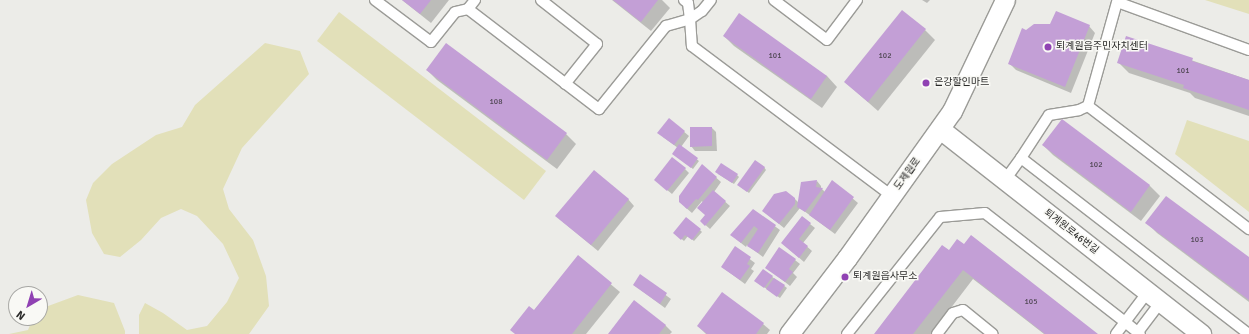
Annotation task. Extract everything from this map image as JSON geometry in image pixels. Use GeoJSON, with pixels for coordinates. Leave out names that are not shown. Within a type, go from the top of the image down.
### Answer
{"type":"FeatureCollection","features":[{"type":"Feature","properties":{"kind":"street","name":"도제원로"},"geometry":{"type":"LineString","coordinates":[[789,334],[892,196],[952,111],[1005,0]]}},
{"type":"Feature","properties":{"kind":"street","name":"퇴계원로46번길"},"geometry":{"type":"LineString","coordinates":[[940,129],[1202,334]]}},
{"type":"Feature","properties":{"kind":"lane"},"geometry":{"type":"LineString","coordinates":[[375,0],[431,42],[455,12],[468,9],[475,0]]}},
{"type":"Feature","properties":{"kind":"lane"},"geometry":{"type":"LineString","coordinates":[[540,0],[597,44],[566,84]]}},
{"type":"Feature","properties":{"kind":"lane"},"geometry":{"type":"LineString","coordinates":[[684,0],[688,3],[692,46],[892,196]]}},
{"type":"Feature","properties":{"kind":"lane"},"geometry":{"type":"LineString","coordinates":[[468,9],[599,109],[666,26],[690,19],[702,11],[711,0]]}},
{"type":"Feature","properties":{"kind":"lane"},"geometry":{"type":"LineString","coordinates":[[774,0],[827,40],[857,0]]}},
{"type":"Feature","properties":{"kind":"lane"},"geometry":{"type":"LineString","coordinates":[[1088,106],[1117,2],[1249,50]]}},
{"type":"Feature","properties":{"kind":"lane"},"geometry":{"type":"LineString","coordinates":[[1004,180],[1021,158],[1049,115],[1079,110],[1088,106]]}},
{"type":"Feature","properties":{"kind":"lane"},"geometry":{"type":"LineString","coordinates":[[1088,106],[1249,229]]}},
{"type":"Feature","properties":{"kind":"lane"},"geometry":{"type":"LineString","coordinates":[[1021,158],[1249,334]]}},
{"type":"Feature","properties":{"kind":"lane"},"geometry":{"type":"LineString","coordinates":[[847,334],[940,217],[985,213],[1139,333],[1154,297]]}},
{"type":"Feature","properties":{"kind":"lane"},"geometry":{"type":"LineString","coordinates":[[1116,334],[1125,322],[1154,297]]}},
{"type":"Feature","properties":{"kind":"lane"},"geometry":{"type":"LineString","coordinates":[[937,334],[953,313],[963,310],[993,334]]}},
{"type":"Feature","properties":{"kind":"shaded area"},"geometry":{"type":"Polygon","coordinates":[[[1205,0],[1249,0],[1249,14],[1205,0]]]}},
{"type":"Feature","properties":{"kind":"shaded area"},"geometry":{"type":"Polygon","coordinates":[[[339,12],[546,171],[524,200],[317,41],[339,12]]]}},
{"type":"Feature","properties":{"kind":"shaded area"},"geometry":{"type":"Polygon","coordinates":[[[265,43],[300,51],[309,74],[242,148],[223,189],[229,209],[253,240],[266,276],[269,306],[249,334],[139,334],[139,315],[145,303],[163,313],[187,330],[207,326],[227,302],[239,278],[223,244],[197,216],[181,209],[161,218],[141,240],[120,257],[104,254],[92,233],[86,200],[93,183],[112,164],[156,135],[182,127],[195,105],[265,43]]]}},
{"type":"Feature","properties":{"kind":"shaded area"},"geometry":{"type":"Polygon","coordinates":[[[1187,120],[1249,141],[1249,212],[1175,154],[1187,120]]]}},
{"type":"Feature","properties":{"kind":"shaded area"},"geometry":{"type":"Polygon","coordinates":[[[78,295],[114,303],[125,334],[9,334],[28,330],[30,326],[48,326],[48,306],[78,295]]]}},
{"type":"Feature","properties":{"kind":"building"},"geometry":{"type":"Polygon","coordinates":[[[402,0],[431,0],[420,14],[402,0]]]}},
{"type":"Feature","properties":{"kind":"building"},"geometry":{"type":"Polygon","coordinates":[[[613,0],[658,0],[641,22],[613,0]]]}},
{"type":"Feature","properties":{"kind":"building"},"geometry":{"type":"Polygon","coordinates":[[[902,10],[926,29],[868,102],[844,82],[902,10]]]}},
{"type":"Feature","properties":{"kind":"building","name":"퇴계원읍주민자치센터"},"geometry":{"type":"Polygon","coordinates":[[[1056,11],[1090,25],[1065,87],[1008,64],[1022,28],[1026,30],[1034,24],[1050,24],[1056,11]]]}},
{"type":"Feature","properties":{"kind":"building"},"geometry":{"type":"Polygon","coordinates":[[[739,13],[827,76],[811,99],[723,36],[739,13]]]}},
{"type":"Feature","properties":{"kind":"building"},"geometry":{"type":"Polygon","coordinates":[[[1126,36],[1193,58],[1192,61],[1249,80],[1249,110],[1183,88],[1184,85],[1117,63],[1126,36]]]}},
{"type":"Feature","properties":{"kind":"building"},"geometry":{"type":"Polygon","coordinates":[[[446,43],[567,133],[547,160],[426,70],[446,43]]]}},
{"type":"Feature","properties":{"kind":"building"},"geometry":{"type":"Polygon","coordinates":[[[669,118],[685,131],[674,145],[657,133],[669,118]]]}},
{"type":"Feature","properties":{"kind":"building"},"geometry":{"type":"Polygon","coordinates":[[[1062,119],[1150,185],[1131,212],[1042,145],[1062,119]]]}},
{"type":"Feature","properties":{"kind":"building"},"geometry":{"type":"Polygon","coordinates":[[[690,127],[712,127],[712,146],[690,147],[690,127]]]}},
{"type":"Feature","properties":{"kind":"building"},"geometry":{"type":"Polygon","coordinates":[[[679,144],[698,158],[691,168],[672,154],[679,144]]]}},
{"type":"Feature","properties":{"kind":"building"},"geometry":{"type":"Polygon","coordinates":[[[672,157],[686,168],[667,191],[654,180],[672,157]]]}},
{"type":"Feature","properties":{"kind":"building"},"geometry":{"type":"Polygon","coordinates":[[[755,160],[765,167],[747,192],[737,185],[755,160]]]}},
{"type":"Feature","properties":{"kind":"building"},"geometry":{"type":"Polygon","coordinates":[[[721,163],[738,174],[732,183],[715,172],[721,163]]]}},
{"type":"Feature","properties":{"kind":"building"},"geometry":{"type":"Polygon","coordinates":[[[702,164],[717,177],[698,200],[696,199],[687,209],[679,202],[679,196],[702,164]]]}},
{"type":"Feature","properties":{"kind":"building"},"geometry":{"type":"Polygon","coordinates":[[[594,170],[629,199],[591,245],[555,216],[594,170]]]}},
{"type":"Feature","properties":{"kind":"building"},"geometry":{"type":"Polygon","coordinates":[[[817,180],[816,187],[823,188],[805,212],[797,207],[801,182],[817,180]]]}},
{"type":"Feature","properties":{"kind":"building"},"geometry":{"type":"Polygon","coordinates":[[[832,180],[854,197],[830,230],[809,215],[832,180]]]}},
{"type":"Feature","properties":{"kind":"building"},"geometry":{"type":"Polygon","coordinates":[[[713,190],[726,201],[705,226],[700,221],[705,215],[697,208],[713,190]]]}},
{"type":"Feature","properties":{"kind":"building"},"geometry":{"type":"Polygon","coordinates":[[[786,191],[795,198],[795,204],[779,224],[762,211],[774,194],[786,191]]]}},
{"type":"Feature","properties":{"kind":"building"},"geometry":{"type":"Polygon","coordinates":[[[1166,196],[1249,257],[1249,300],[1145,223],[1166,196]]]}},
{"type":"Feature","properties":{"kind":"building"},"geometry":{"type":"Polygon","coordinates":[[[753,209],[776,225],[758,253],[747,246],[758,229],[754,226],[741,243],[730,235],[753,209]]]}},
{"type":"Feature","properties":{"kind":"building"},"geometry":{"type":"Polygon","coordinates":[[[802,216],[811,223],[799,239],[808,246],[799,258],[781,243],[802,216]]]}},
{"type":"Feature","properties":{"kind":"building"},"geometry":{"type":"Polygon","coordinates":[[[686,217],[701,229],[692,240],[685,235],[681,240],[673,233],[686,217]]]}},
{"type":"Feature","properties":{"kind":"building"},"geometry":{"type":"Polygon","coordinates":[[[971,235],[1098,334],[1045,334],[963,270],[913,334],[874,334],[942,245],[949,250],[957,239],[964,244],[971,235]]]}},
{"type":"Feature","properties":{"kind":"building"},"geometry":{"type":"Polygon","coordinates":[[[735,246],[751,257],[747,264],[750,266],[740,280],[721,267],[735,246]]]}},
{"type":"Feature","properties":{"kind":"building"},"geometry":{"type":"Polygon","coordinates":[[[779,247],[796,259],[789,269],[793,272],[785,282],[765,268],[779,247]]]}},
{"type":"Feature","properties":{"kind":"building"},"geometry":{"type":"Polygon","coordinates":[[[578,255],[612,283],[572,334],[515,334],[510,330],[529,306],[534,310],[578,255]]]}},
{"type":"Feature","properties":{"kind":"building"},"geometry":{"type":"Polygon","coordinates":[[[763,269],[773,276],[764,288],[754,281],[763,269]]]}},
{"type":"Feature","properties":{"kind":"building"},"geometry":{"type":"Polygon","coordinates":[[[640,274],[667,293],[660,304],[633,285],[640,274]]]}},
{"type":"Feature","properties":{"kind":"building"},"geometry":{"type":"Polygon","coordinates":[[[774,278],[785,285],[777,297],[766,289],[774,278]]]}},
{"type":"Feature","properties":{"kind":"building"},"geometry":{"type":"Polygon","coordinates":[[[722,292],[764,323],[756,334],[707,334],[697,326],[722,292]]]}},
{"type":"Feature","properties":{"kind":"building"},"geometry":{"type":"Polygon","coordinates":[[[634,300],[666,325],[659,334],[608,334],[634,300]]]}},
{"type":"Feature","properties":{"kind":"place","name":"퇴계원읍주민자치센터"},"geometry":{"type":"Point","coordinates":[1048,47]}},
{"type":"Feature","properties":{"kind":"place","name":"은강할인마트"},"geometry":{"type":"Point","coordinates":[926,83]}},
{"type":"Feature","properties":{"kind":"place","name":"퇴계원읍사무소"},"geometry":{"type":"Point","coordinates":[845,277]}}]}
